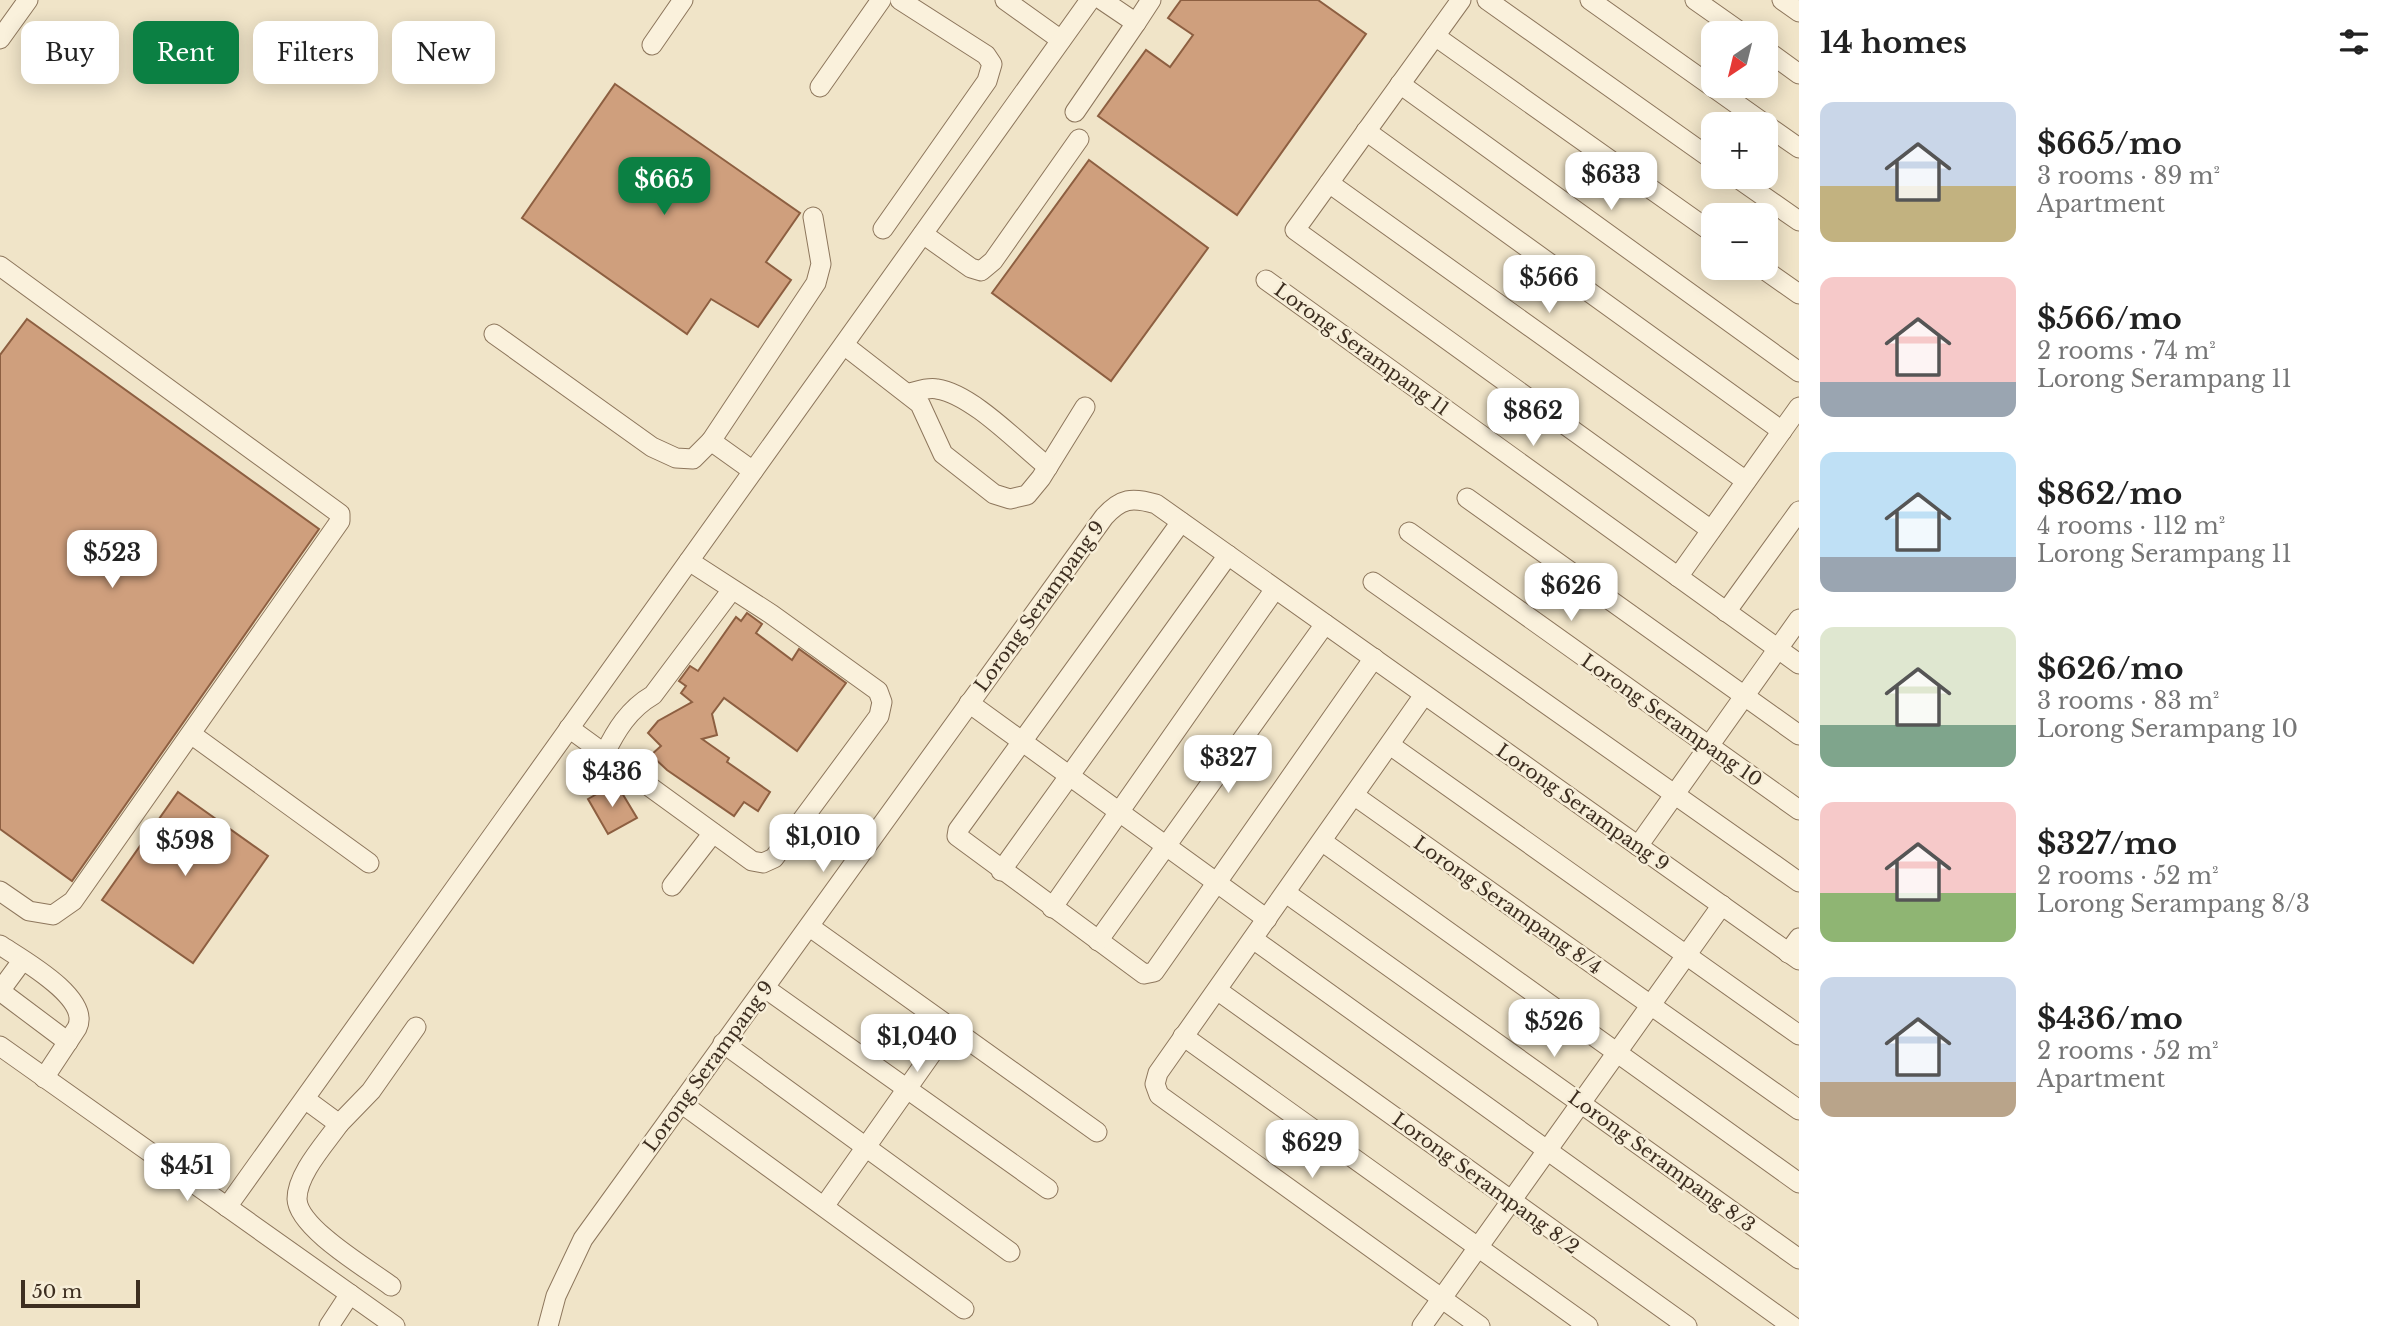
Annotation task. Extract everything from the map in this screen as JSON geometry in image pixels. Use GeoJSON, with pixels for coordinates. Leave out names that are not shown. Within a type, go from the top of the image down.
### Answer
{"type":"FeatureCollection","features":[{"type":"Feature","properties":{"kind":"street"},"geometry":{"type":"LineString","coordinates":[[0,39],[28,0]]}},
{"type":"Feature","properties":{"kind":"street"},"geometry":{"type":"LineString","coordinates":[[652,46],[683,0]]}},
{"type":"Feature","properties":{"kind":"street"},"geometry":{"type":"LineString","coordinates":[[820,87],[881,0]]}},
{"type":"Feature","properties":{"kind":"street"},"geometry":{"type":"LineString","coordinates":[[883,229],[987,81],[992,64],[986,55],[901,0]]}},
{"type":"Feature","properties":{"kind":"street"},"geometry":{"type":"LineString","coordinates":[[1005,0],[1061,40]]}},
{"type":"Feature","properties":{"kind":"street"},"geometry":{"type":"LineString","coordinates":[[227,1207],[1090,0]]}},
{"type":"Feature","properties":{"kind":"street"},"geometry":{"type":"LineString","coordinates":[[1102,0],[1136,23]]}},
{"type":"Feature","properties":{"kind":"street"},"geometry":{"type":"LineString","coordinates":[[1075,112],[1151,0]]}},
{"type":"Feature","properties":{"kind":"street"},"geometry":{"type":"LineString","coordinates":[[1461,0],[1296,230],[1711,530]]}},
{"type":"Feature","properties":{"kind":"street"},"geometry":{"type":"LineString","coordinates":[[1486,0],[1701,152]]}},
{"type":"Feature","properties":{"kind":"street"},"geometry":{"type":"LineString","coordinates":[[1590,0],[1749,112]]}},
{"type":"Feature","properties":{"kind":"street"},"geometry":{"type":"LineString","coordinates":[[1695,0],[1725,21]]}},
{"type":"Feature","properties":{"kind":"street"},"geometry":{"type":"LineString","coordinates":[[1782,0],[1799,12]]}},
{"type":"Feature","properties":{"kind":"street"},"geometry":{"type":"LineString","coordinates":[[1435,36],[1701,224]]}},
{"type":"Feature","properties":{"kind":"street"},"geometry":{"type":"LineString","coordinates":[[1778,59],[1799,74]]}},
{"type":"Feature","properties":{"kind":"street"},"geometry":{"type":"LineString","coordinates":[[1400,84],[1799,372]]}},
{"type":"Feature","properties":{"kind":"street"},"geometry":{"type":"LineString","coordinates":[[1366,131],[1782,431]]}},
{"type":"Feature","properties":{"kind":"street"},"geometry":{"type":"LineString","coordinates":[[1778,133],[1799,148]]}},
{"type":"Feature","properties":{"kind":"street"},"geometry":{"type":"LineString","coordinates":[[923,234],[971,268],[981,271],[993,261],[1080,139]]}},
{"type":"Feature","properties":{"kind":"street"},"geometry":{"type":"LineString","coordinates":[[1329,183],[1746,481]]}},
{"type":"Feature","properties":{"kind":"street"},"geometry":{"type":"LineString","coordinates":[[1754,189],[1799,221]]}},
{"type":"Feature","properties":{"kind":"street"},"geometry":{"type":"LineString","coordinates":[[494,334],[652,447],[676,458],[693,459],[711,441],[816,283],[821,264],[813,217]]}},
{"type":"Feature","properties":{"kind":"street"},"geometry":{"type":"LineString","coordinates":[[0,266],[340,514],[340,522],[73,901],[52,915],[29,911],[0,891]]}},
{"type":"Feature","properties":{"kind":"street"},"geometry":{"type":"LineString","coordinates":[[1778,279],[1799,294]]}},
{"type":"Feature","properties":{"kind":"street","name":"Lorong Serampang 11"},"geometry":{"type":"LineString","coordinates":[[1266,280],[1799,664]]}},
{"type":"Feature","properties":{"kind":"street"},"geometry":{"type":"LineString","coordinates":[[844,345],[910,393],[928,416],[935,440],[943,454],[994,494],[1010,499],[1027,495],[1048,467],[1085,407]]}},
{"type":"Feature","properties":{"kind":"street"},"geometry":{"type":"LineString","coordinates":[[910,393],[934,388],[951,393],[978,410],[1048,467]]}},
{"type":"Feature","properties":{"kind":"street"},"geometry":{"type":"LineString","coordinates":[[1678,577],[1799,407]]}},
{"type":"Feature","properties":{"kind":"street"},"geometry":{"type":"LineString","coordinates":[[711,441],[753,471]]}},
{"type":"Feature","properties":{"kind":"street"},"geometry":{"type":"LineString","coordinates":[[1467,498],[1799,735]]}},
{"type":"Feature","properties":{"kind":"street","name":"Lorong Serampang 9"},"geometry":{"type":"LineString","coordinates":[[548,1326],[556,1296],[583,1239],[969,703],[1114,506],[1123,500],[1156,504],[1722,905],[1795,950]]}},
{"type":"Feature","properties":{"kind":"street"},"geometry":{"type":"LineString","coordinates":[[1727,612],[1799,511]]}},
{"type":"Feature","properties":{"kind":"street"},"geometry":{"type":"LineString","coordinates":[[1181,522],[958,830],[957,836],[1001,871],[1098,941],[1148,975],[1218,883],[1374,658]]}},
{"type":"Feature","properties":{"kind":"street","name":"Lorong Serampang 10"},"geometry":{"type":"LineString","coordinates":[[1409,532],[1799,810]]}},
{"type":"Feature","properties":{"kind":"street"},"geometry":{"type":"LineString","coordinates":[[1001,871],[1228,555]]}},
{"type":"Feature","properties":{"kind":"street"},"geometry":{"type":"LineString","coordinates":[[569,729],[752,861],[763,863],[774,858],[879,716],[882,702],[878,691],[771,614],[731,591],[689,561]]}},
{"type":"Feature","properties":{"kind":"street"},"geometry":{"type":"LineString","coordinates":[[1373,582],[1799,883]]}},
{"type":"Feature","properties":{"kind":"street"},"geometry":{"type":"LineString","coordinates":[[1052,908],[1275,589]]}},
{"type":"Feature","properties":{"kind":"street"},"geometry":{"type":"LineString","coordinates":[[604,755],[615,730],[638,704],[653,695],[731,591]]}},
{"type":"Feature","properties":{"kind":"street"},"geometry":{"type":"LineString","coordinates":[[1638,846],[1799,619]]}},
{"type":"Feature","properties":{"kind":"street"},"geometry":{"type":"LineString","coordinates":[[1098,941],[1325,624]]}},
{"type":"Feature","properties":{"kind":"street"},"geometry":{"type":"LineString","coordinates":[[1424,695],[1158,1073],[1155,1084],[1159,1095],[1480,1326]]}},
{"type":"Feature","properties":{"kind":"street"},"geometry":{"type":"LineString","coordinates":[[969,703],[1268,919]]}},
{"type":"Feature","properties":{"kind":"street"},"geometry":{"type":"LineString","coordinates":[[191,734],[369,863]]}},
{"type":"Feature","properties":{"kind":"street"},"geometry":{"type":"LineString","coordinates":[[1391,745],[1799,1035]]}},
{"type":"Feature","properties":{"kind":"street","name":"Lorong Serampang 8/4"},"geometry":{"type":"LineString","coordinates":[[1355,796],[1799,1110]]}},
{"type":"Feature","properties":{"kind":"street"},"geometry":{"type":"LineString","coordinates":[[673,886],[713,833]]}},
{"type":"Feature","properties":{"kind":"street"},"geometry":{"type":"LineString","coordinates":[[1323,842],[1799,1183]]}},
{"type":"Feature","properties":{"kind":"street","name":"Lorong Serampang 8/3"},"geometry":{"type":"LineString","coordinates":[[1286,893],[1799,1259]]}},
{"type":"Feature","properties":{"kind":"street"},"geometry":{"type":"LineString","coordinates":[[1422,1326],[1722,905]]}},
{"type":"Feature","properties":{"kind":"street"},"geometry":{"type":"LineString","coordinates":[[810,927],[949,1029],[1097,1132]]}},
{"type":"Feature","properties":{"kind":"street"},"geometry":{"type":"LineString","coordinates":[[1253,939],[1792,1326]]}},
{"type":"Feature","properties":{"kind":"street"},"geometry":{"type":"LineString","coordinates":[[0,945],[71,998],[80,1021],[44,1078]]}},
{"type":"Feature","properties":{"kind":"street"},"geometry":{"type":"LineString","coordinates":[[22,961],[0,991],[68,1042]]}},
{"type":"Feature","properties":{"kind":"street"},"geometry":{"type":"LineString","coordinates":[[765,988],[906,1091],[1048,1189]]}},
{"type":"Feature","properties":{"kind":"street","name":"Lorong Serampang 8/2"},"geometry":{"type":"LineString","coordinates":[[1217,990],[1683,1325]]}},
{"type":"Feature","properties":{"kind":"street"},"geometry":{"type":"LineString","coordinates":[[391,1286],[318,1232],[300,1213],[297,1198],[305,1174],[339,1124],[371,1091],[416,1027]]}},
{"type":"Feature","properties":{"kind":"street"},"geometry":{"type":"LineString","coordinates":[[825,1205],[949,1029]]}},
{"type":"Feature","properties":{"kind":"street"},"geometry":{"type":"LineString","coordinates":[[1183,1037],[1588,1326]]}},
{"type":"Feature","properties":{"kind":"street"},"geometry":{"type":"LineString","coordinates":[[723,1042],[1010,1252]]}},
{"type":"Feature","properties":{"kind":"street"},"geometry":{"type":"LineString","coordinates":[[0,1046],[395,1326]]}},
{"type":"Feature","properties":{"kind":"street"},"geometry":{"type":"LineString","coordinates":[[305,1099],[339,1124]]}},
{"type":"Feature","properties":{"kind":"street"},"geometry":{"type":"LineString","coordinates":[[681,1102],[964,1309]]}},
{"type":"Feature","properties":{"kind":"street"},"geometry":{"type":"LineString","coordinates":[[329,1326],[350,1294]]}},
{"type":"Feature","properties":{"kind":"building"},"geometry":{"type":"Polygon","coordinates":[[[1181,0],[1318,0],[1366,34],[1237,215],[1098,116],[1146,50],[1170,67],[1193,35],[1168,18],[1181,0]]]}},
{"type":"Feature","properties":{"kind":"building"},"geometry":{"type":"Polygon","coordinates":[[[615,84],[800,213],[766,262],[791,280],[758,327],[711,299],[687,334],[522,218],[615,84]]]}},
{"type":"Feature","properties":{"kind":"building"},"geometry":{"type":"Polygon","coordinates":[[[1089,160],[1208,248],[1111,381],[992,293],[1089,160]]]}},
{"type":"Feature","properties":{"kind":"building"},"geometry":{"type":"Polygon","coordinates":[[[27,319],[319,529],[72,881],[0,829],[0,355],[27,319]]]}},
{"type":"Feature","properties":{"kind":"building"},"geometry":{"type":"Polygon","coordinates":[[[747,613],[762,624],[756,633],[792,660],[799,649],[846,683],[797,751],[724,698],[712,714],[717,735],[702,739],[729,758],[727,762],[770,792],[758,811],[744,802],[734,816],[667,770],[651,755],[661,746],[648,733],[658,721],[692,702],[681,693],[686,686],[679,681],[690,666],[698,671],[736,617],[741,621],[747,613]]]}},
{"type":"Feature","properties":{"kind":"building"},"geometry":{"type":"Polygon","coordinates":[[[616,783],[637,818],[608,834],[588,799],[616,783]]]}},
{"type":"Feature","properties":{"kind":"building"},"geometry":{"type":"Polygon","coordinates":[[[178,792],[268,856],[193,963],[102,900],[178,792]]]}}]}
